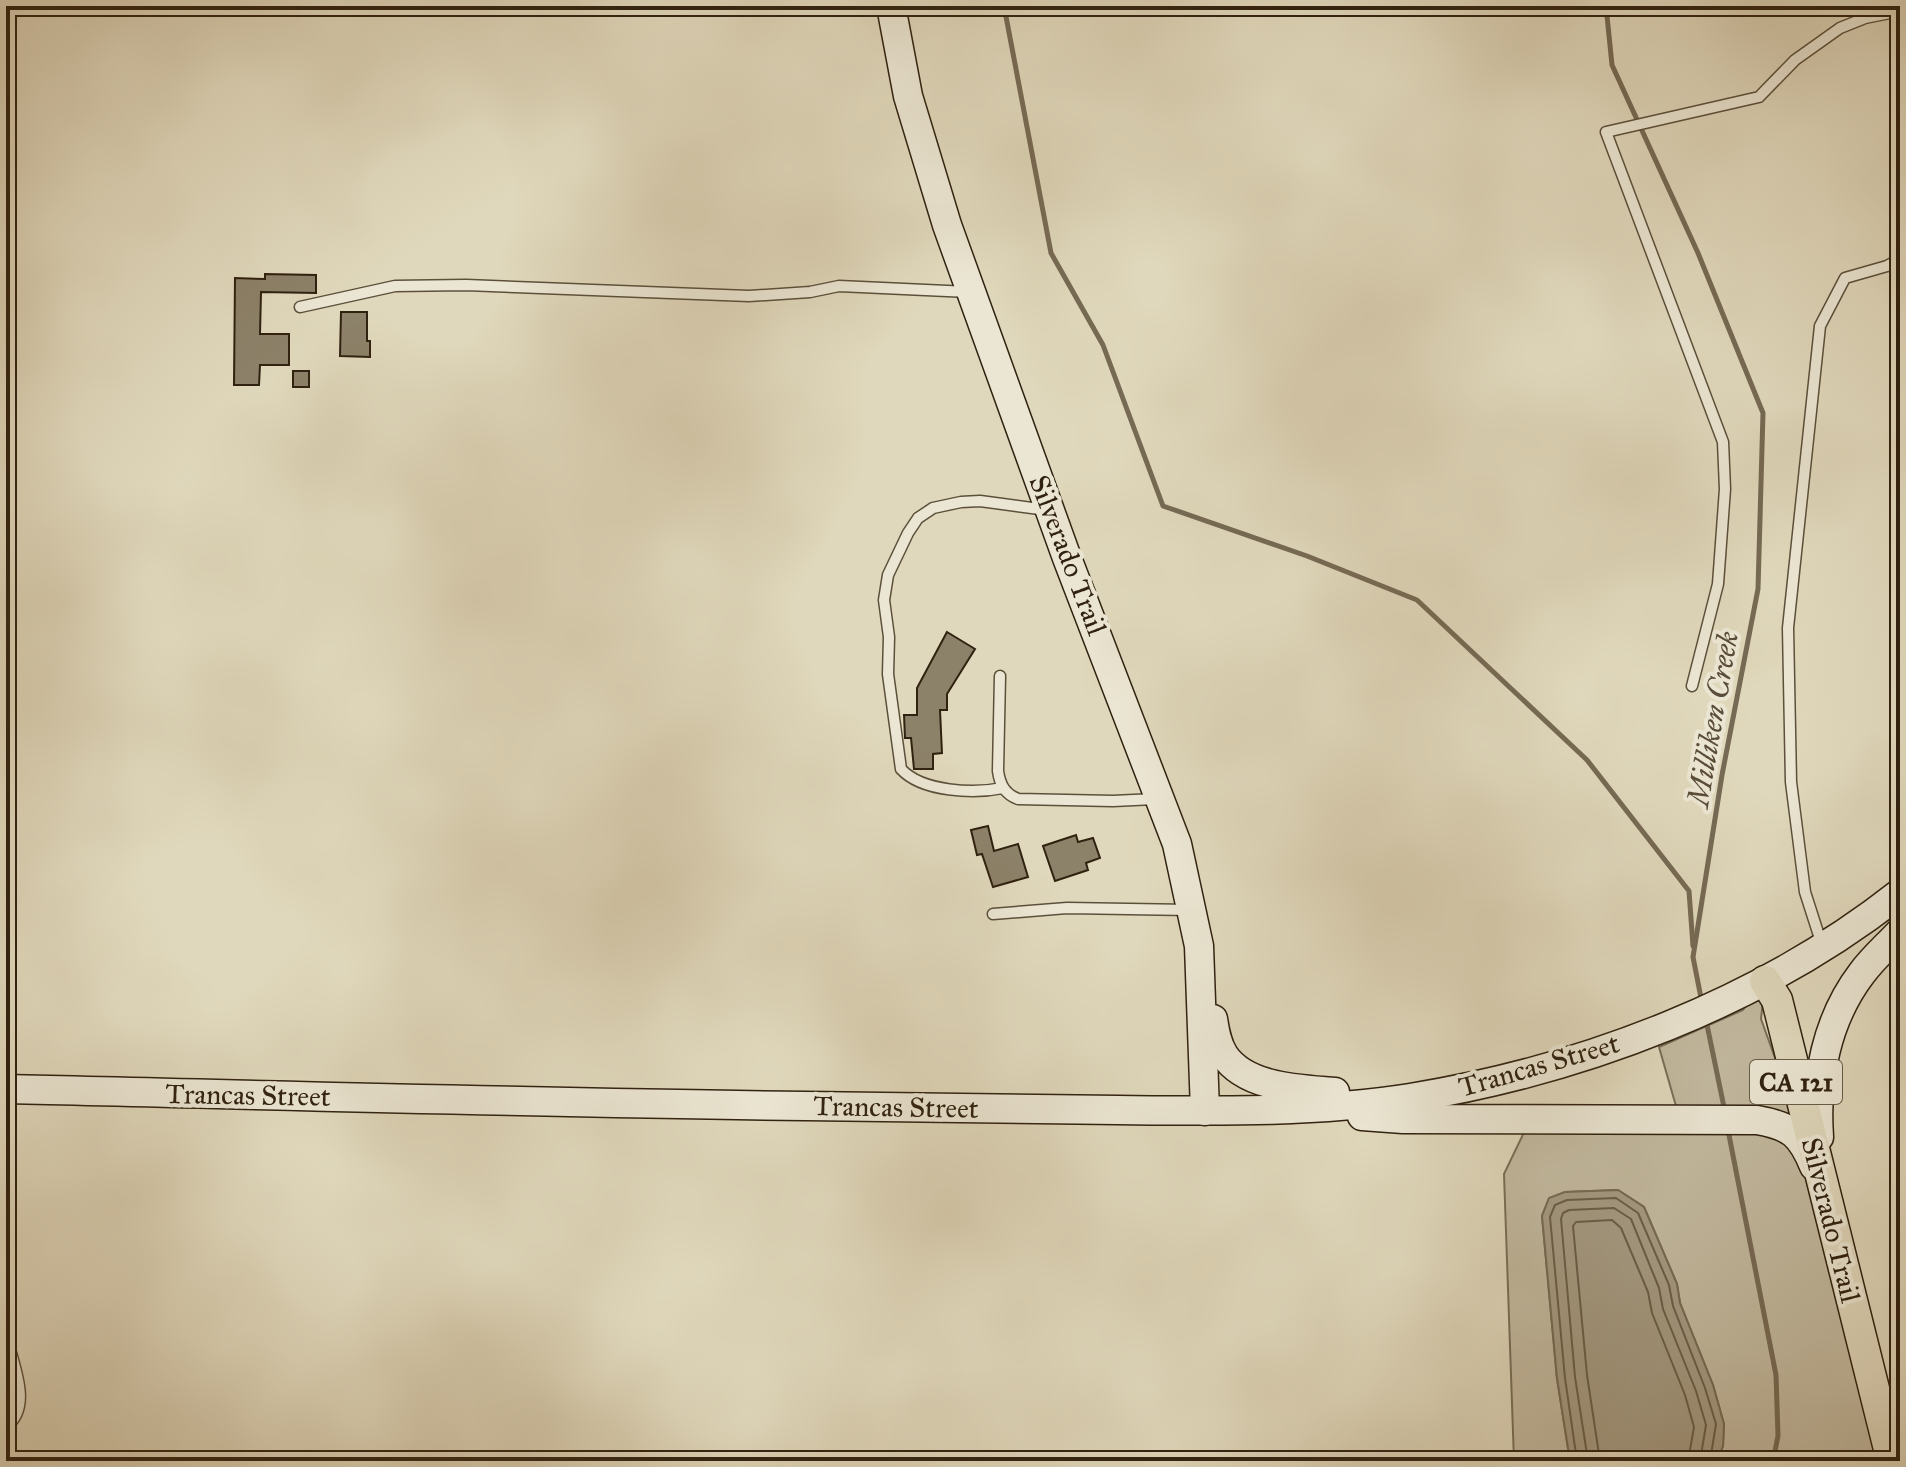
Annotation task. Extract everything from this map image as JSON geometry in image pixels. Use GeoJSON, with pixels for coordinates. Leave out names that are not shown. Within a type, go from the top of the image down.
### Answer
{"type":"FeatureCollection","features":[{"type":"Feature","properties":{"kind":"main road","name":"Silverado Trail"},"geometry":{"type":"LineString","coordinates":[[891,6],[908,96],[947,225],[1050,510],[1177,844],[1199,946],[1205,1111]]}},
{"type":"Feature","properties":{"kind":"main road","name":"Trancas Street"},"geometry":{"type":"LineString","coordinates":[[6,1089],[661,1104],[1205,1111],[1277,1109],[1407,1098],[1539,1070],[1659,1030],[1765,981],[1872,915],[1900,893]]}},
{"type":"Feature","properties":{"kind":"main road"},"geometry":{"type":"LineString","coordinates":[[1821,1186],[1817,1107],[1821,1068],[1828,1041],[1847,996],[1862,973],[1900,932]]}},
{"type":"Feature","properties":{"kind":"main road"},"geometry":{"type":"LineString","coordinates":[[1199,946],[1218,1044],[1235,1067],[1247,1075],[1271,1083],[1309,1090],[1407,1098]]}},
{"type":"Feature","properties":{"kind":"main road","name":"Silverado Trail"},"geometry":{"type":"LineString","coordinates":[[1765,981],[1777,1000],[1892,1461]]}},
{"type":"Feature","properties":{"kind":"main road"},"geometry":{"type":"LineString","coordinates":[[1277,1109],[1403,1119],[1757,1120],[1778,1124],[1794,1132],[1806,1146],[1821,1186]]}},
{"type":"Feature","properties":{"kind":"lane"},"geometry":{"type":"LineString","coordinates":[[1692,686],[1718,584],[1725,489],[1723,442],[1606,134],[1608,130],[1759,97],[1795,60],[1840,28],[1865,18],[1900,11]]}},
{"type":"Feature","properties":{"kind":"lane"},"geometry":{"type":"LineString","coordinates":[[1822,947],[1805,892],[1791,782],[1788,628],[1820,326],[1845,278],[1900,259]]}},
{"type":"Feature","properties":{"kind":"lane"},"geometry":{"type":"LineString","coordinates":[[300,307],[395,286],[466,285],[749,296],[810,292],[839,286],[971,292]]}},
{"type":"Feature","properties":{"kind":"lane"},"geometry":{"type":"LineString","coordinates":[[1003,788],[967,792],[939,787],[908,777],[901,769],[888,674],[889,637],[884,600],[888,575],[918,518],[933,508],[980,501],[1050,510]]}},
{"type":"Feature","properties":{"kind":"lane"},"geometry":{"type":"LineString","coordinates":[[1000,676],[998,771],[1003,788],[1009,795],[1018,799],[1113,801],[1161,798]]}},
{"type":"Feature","properties":{"kind":"lane"},"geometry":{"type":"LineString","coordinates":[[993,914],[1067,908],[1192,910]]}},
{"type":"Feature","properties":{"kind":"lane"},"geometry":{"type":"LineString","coordinates":[[6,1334],[22,1398],[13,1422],[6,1427]]}},
{"type":"Feature","properties":{"kind":"shaded area"},"geometry":{"type":"Polygon","coordinates":[[[1765,981],[1761,1019],[1821,1186],[1884,1461],[1717,1461],[1723,1446],[1724,1424],[1713,1385],[1680,1303],[1677,1284],[1644,1207],[1618,1190],[1565,1192],[1549,1199],[1542,1216],[1557,1379],[1570,1461],[1514,1461],[1504,1174],[1530,1120],[1680,1120],[1659,1047],[1743,1010],[1765,981]]]}},
{"type":"Feature","properties":{"kind":"water"},"geometry":{"type":"Polygon","coordinates":[[[1618,1190],[1644,1207],[1677,1284],[1680,1303],[1713,1385],[1724,1424],[1723,1446],[1717,1461],[1570,1461],[1557,1378],[1542,1216],[1549,1198],[1565,1192],[1618,1190]]]}},
{"type":"Feature","properties":{"kind":"building"},"geometry":{"type":"Polygon","coordinates":[[[265,274],[316,275],[316,293],[261,292],[260,334],[289,334],[289,365],[260,365],[259,385],[234,385],[235,278],[265,279],[265,274]]]}},
{"type":"Feature","properties":{"kind":"building"},"geometry":{"type":"Polygon","coordinates":[[[341,312],[367,312],[370,357],[340,356],[341,312]]]}},
{"type":"Feature","properties":{"kind":"building"},"geometry":{"type":"Polygon","coordinates":[[[293,371],[309,371],[309,387],[293,387],[293,371]]]}},
{"type":"Feature","properties":{"kind":"building"},"geometry":{"type":"Polygon","coordinates":[[[947,632],[975,649],[947,694],[947,710],[940,710],[942,753],[933,754],[933,769],[914,769],[911,738],[905,738],[904,715],[917,715],[917,688],[947,632]]]}},
{"type":"Feature","properties":{"kind":"building"},"geometry":{"type":"Polygon","coordinates":[[[988,826],[994,851],[1018,844],[1028,877],[993,887],[982,854],[977,855],[971,830],[988,826]]]}},
{"type":"Feature","properties":{"kind":"building"},"geometry":{"type":"Polygon","coordinates":[[[1076,835],[1078,842],[1093,838],[1100,858],[1086,863],[1088,870],[1055,881],[1043,846],[1076,835]]]}},
{"type":"Feature","properties":{"kind":"waterway"},"geometry":{"type":"LineString","coordinates":[[1004,6],[1051,253],[1103,345],[1163,506],[1307,556],[1417,600],[1587,760],[1689,891],[1693,946]]}},
{"type":"Feature","properties":{"kind":"waterway","name":"Milliken Creek"},"geometry":{"type":"LineString","coordinates":[[1606,6],[1612,65],[1698,253],[1763,413],[1758,589],[1722,775],[1693,957],[1702,1003]]}},
{"type":"Feature","properties":{"kind":"waterway","name":"Milliken Creek"},"geometry":{"type":"LineString","coordinates":[[1706,1020],[1725,1112]]}},
{"type":"Feature","properties":{"kind":"waterway","name":"Milliken Creek"},"geometry":{"type":"LineString","coordinates":[[1728,1130],[1776,1375],[1778,1436],[1773,1461]]}}]}
